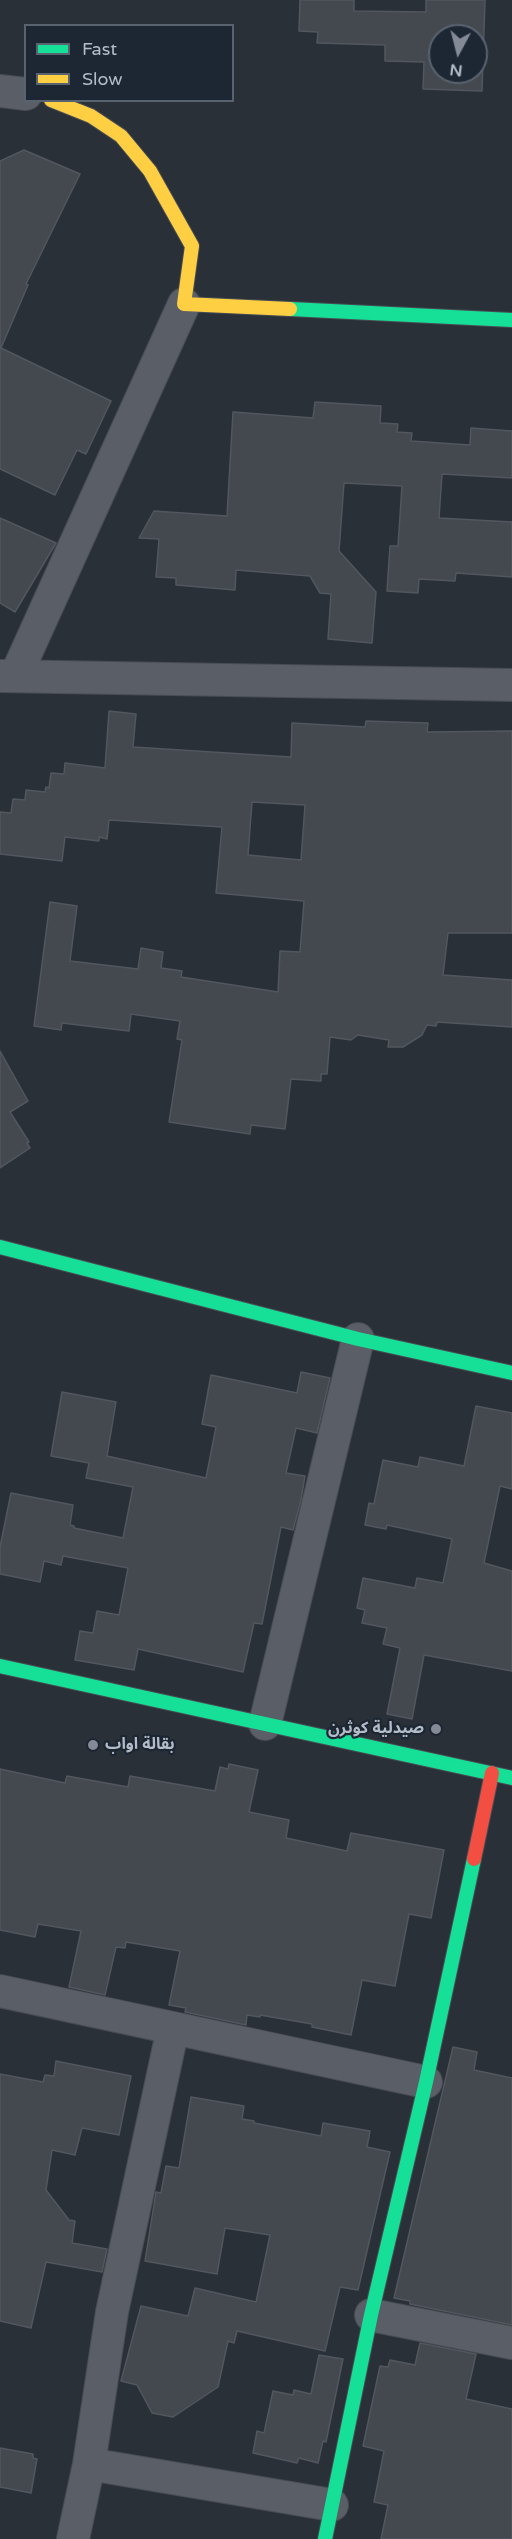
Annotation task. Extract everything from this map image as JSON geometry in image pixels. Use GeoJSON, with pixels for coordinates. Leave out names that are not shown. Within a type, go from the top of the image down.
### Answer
{"type":"FeatureCollection","features":[{"type":"Feature","properties":{"kind":"street"},"geometry":{"type":"LineString","coordinates":[[0,91],[24,94]]}},
{"type":"Feature","properties":{"kind":"street"},"geometry":{"type":"LineString","coordinates":[[56,102],[91,116],[121,136],[150,171],[192,246],[184,304],[8,676],[512,685]]}},
{"type":"Feature","properties":{"kind":"street"},"geometry":{"type":"LineString","coordinates":[[184,304],[512,320]]}},
{"type":"Feature","properties":{"kind":"street"},"geometry":{"type":"LineString","coordinates":[[0,1247],[358,1339],[512,1373]]}},
{"type":"Feature","properties":{"kind":"street"},"geometry":{"type":"LineString","coordinates":[[265,1724],[358,1339]]}},
{"type":"Feature","properties":{"kind":"street"},"geometry":{"type":"LineString","coordinates":[[0,1666],[512,1778]]}},
{"type":"Feature","properties":{"kind":"street"},"geometry":{"type":"LineString","coordinates":[[325,2539],[371,2315],[426,2082],[492,1773]]}},
{"type":"Feature","properties":{"kind":"street"},"geometry":{"type":"LineString","coordinates":[[0,1991],[426,2082]]}},
{"type":"Feature","properties":{"kind":"street"},"geometry":{"type":"LineString","coordinates":[[73,2539],[88,2464],[112,2312],[173,2028]]}},
{"type":"Feature","properties":{"kind":"street"},"geometry":{"type":"LineString","coordinates":[[371,2315],[512,2343]]}},
{"type":"Feature","properties":{"kind":"street"},"geometry":{"type":"LineString","coordinates":[[88,2464],[332,2505]]}},
{"type":"Feature","properties":{"kind":"building"},"geometry":{"type":"Polygon","coordinates":[[[300,0],[354,0],[354,11],[426,12],[426,0],[485,0],[484,24],[428,24],[428,84],[482,84],[482,91],[423,89],[424,62],[385,61],[385,45],[317,43],[318,32],[299,31],[300,0]]]}},
{"type":"Feature","properties":{"kind":"building"},"geometry":{"type":"Polygon","coordinates":[[[24,150],[80,174],[26,284],[28,285],[1,348],[111,401],[86,454],[77,450],[55,495],[0,469],[0,161],[24,150]]]}},
{"type":"Feature","properties":{"kind":"building"},"geometry":{"type":"Polygon","coordinates":[[[315,402],[381,406],[380,423],[398,424],[397,432],[412,433],[411,441],[470,445],[471,428],[512,431],[512,478],[442,474],[439,518],[512,522],[512,577],[456,573],[455,581],[419,579],[418,593],[387,591],[390,546],[398,546],[402,486],[344,483],[339,551],[376,592],[372,643],[328,639],[331,594],[320,593],[310,576],[236,570],[235,590],[176,585],[176,578],[156,577],[159,539],[139,538],[154,511],[227,516],[233,412],[313,418],[315,402]]]}},
{"type":"Feature","properties":{"kind":"building"},"geometry":{"type":"Polygon","coordinates":[[[0,518],[56,543],[15,612],[0,603],[0,518]]]}},
{"type":"Feature","properties":{"kind":"building"},"geometry":{"type":"Polygon","coordinates":[[[109,711],[136,714],[133,747],[291,757],[292,723],[365,727],[366,721],[428,723],[427,732],[512,731],[512,933],[448,933],[443,975],[512,980],[512,1027],[437,1022],[436,1026],[427,1025],[422,1035],[403,1047],[388,1047],[389,1040],[358,1035],[351,1040],[330,1037],[327,1074],[321,1074],[321,1081],[291,1079],[285,1129],[251,1125],[250,1134],[169,1122],[182,1040],[177,1039],[180,1021],[131,1014],[129,1031],[62,1023],[61,1030],[34,1026],[50,902],[77,906],[70,961],[138,969],[141,948],[163,952],[161,968],[182,971],[181,977],[278,992],[280,951],[300,952],[304,901],[216,893],[222,827],[109,820],[107,839],[99,837],[99,841],[65,837],[62,861],[0,854],[0,812],[11,813],[13,799],[25,800],[26,790],[45,792],[46,787],[49,788],[51,773],[64,774],[65,763],[105,768],[109,711]],[[252,802],[248,855],[301,860],[305,805],[252,802]]]}},
{"type":"Feature","properties":{"kind":"building"},"geometry":{"type":"Polygon","coordinates":[[[0,1051],[28,1101],[10,1112],[29,1142],[27,1143],[30,1148],[0,1168],[0,1051]]]}},
{"type":"Feature","properties":{"kind":"building"},"geometry":{"type":"Polygon","coordinates":[[[301,1372],[330,1378],[317,1433],[296,1428],[286,1473],[305,1476],[301,1500],[293,1530],[281,1527],[262,1624],[254,1623],[243,1672],[138,1649],[134,1670],[75,1660],[80,1631],[93,1633],[97,1611],[119,1615],[128,1568],[63,1556],[61,1565],[44,1561],[40,1582],[0,1574],[0,1547],[11,1493],[73,1505],[70,1525],[74,1528],[123,1538],[133,1487],[86,1478],[89,1463],[51,1456],[62,1392],[116,1402],[107,1456],[206,1478],[216,1427],[202,1424],[211,1375],[297,1393],[301,1372]]]}},
{"type":"Feature","properties":{"kind":"building"},"geometry":{"type":"Polygon","coordinates":[[[476,1406],[512,1413],[512,1489],[500,1486],[484,1563],[512,1571],[512,1671],[424,1655],[412,1719],[387,1714],[400,1648],[383,1644],[387,1628],[362,1623],[365,1610],[357,1608],[363,1578],[415,1588],[417,1578],[443,1583],[452,1539],[387,1525],[386,1529],[365,1525],[369,1503],[374,1504],[383,1460],[418,1467],[420,1457],[464,1466],[476,1406]]]}},
{"type":"Feature","properties":{"kind":"building"},"geometry":{"type":"Polygon","coordinates":[[[229,1764],[258,1770],[249,1812],[289,1820],[286,1838],[347,1851],[351,1833],[444,1850],[431,1918],[409,1914],[395,1986],[362,1980],[351,2035],[312,2027],[312,2024],[260,2015],[260,2017],[247,2015],[246,2025],[185,2012],[186,2008],[169,2005],[180,1951],[126,1942],[125,1948],[116,1947],[105,1995],[69,1987],[81,1931],[38,1924],[35,1937],[0,1930],[0,1769],[65,1783],[67,1776],[128,1787],[130,1776],[215,1791],[220,1767],[228,1769],[229,1764]]]}},
{"type":"Feature","properties":{"kind":"building"},"geometry":{"type":"Polygon","coordinates":[[[453,2047],[477,2052],[474,2070],[512,2078],[512,2325],[410,2304],[410,2301],[394,2298],[453,2047]]]}},
{"type":"Feature","properties":{"kind":"building"},"geometry":{"type":"Polygon","coordinates":[[[56,2061],[131,2076],[119,2135],[82,2128],[75,2155],[52,2150],[46,2190],[69,2220],[75,2221],[72,2243],[107,2249],[102,2272],[46,2262],[31,2328],[0,2321],[0,2074],[43,2082],[45,2075],[54,2076],[56,2061]]]}},
{"type":"Feature","properties":{"kind":"building"},"geometry":{"type":"Polygon","coordinates":[[[191,2097],[244,2106],[242,2119],[254,2121],[254,2123],[321,2136],[323,2123],[370,2131],[367,2147],[390,2152],[358,2290],[340,2287],[325,2351],[237,2331],[234,2343],[228,2341],[218,2387],[173,2417],[152,2413],[137,2385],[121,2381],[141,2306],[188,2316],[195,2288],[256,2302],[270,2235],[225,2228],[217,2274],[145,2261],[156,2192],[161,2193],[166,2166],[179,2168],[191,2097]]]}},
{"type":"Feature","properties":{"kind":"building"},"geometry":{"type":"Polygon","coordinates":[[[420,2343],[476,2354],[466,2399],[512,2409],[512,2539],[381,2539],[388,2505],[374,2502],[384,2451],[363,2446],[380,2366],[388,2367],[390,2360],[415,2365],[420,2343]]]}},
{"type":"Feature","properties":{"kind":"building"},"geometry":{"type":"Polygon","coordinates":[[[319,2355],[343,2359],[326,2442],[323,2441],[318,2463],[299,2458],[297,2463],[253,2453],[257,2431],[264,2433],[273,2391],[293,2395],[294,2390],[311,2394],[319,2355]]]}},
{"type":"Feature","properties":{"kind":"building"},"geometry":{"type":"Polygon","coordinates":[[[0,2448],[33,2454],[33,2458],[37,2459],[31,2493],[0,2487],[0,2448]]]}},
{"type":"Feature","properties":{"kind":"traffic: fast"},"geometry":{"type":"LineString","coordinates":[[290,309],[512,320]]}},
{"type":"Feature","properties":{"kind":"traffic: fast"},"geometry":{"type":"LineString","coordinates":[[0,1247],[358,1339],[512,1373]]}},
{"type":"Feature","properties":{"kind":"traffic: fast"},"geometry":{"type":"LineString","coordinates":[[0,1666],[512,1778]]}},
{"type":"Feature","properties":{"kind":"traffic: fast"},"geometry":{"type":"LineString","coordinates":[[325,2539],[371,2315],[426,2082],[474,1859]]}},
{"type":"Feature","properties":{"kind":"traffic: slow"},"geometry":{"type":"LineString","coordinates":[[56,102],[91,116],[121,136],[150,171],[192,246],[184,304],[290,309]]}},
{"type":"Feature","properties":{"kind":"traffic: jam"},"geometry":{"type":"LineString","coordinates":[[474,1859],[492,1773]]}},
{"type":"Feature","properties":{"kind":"place","name":"صيدلية كوثرن"},"geometry":{"type":"Point","coordinates":[436,1729]}},
{"type":"Feature","properties":{"kind":"place","name":"بقالة اواب"},"geometry":{"type":"Point","coordinates":[93,1745]}}]}
